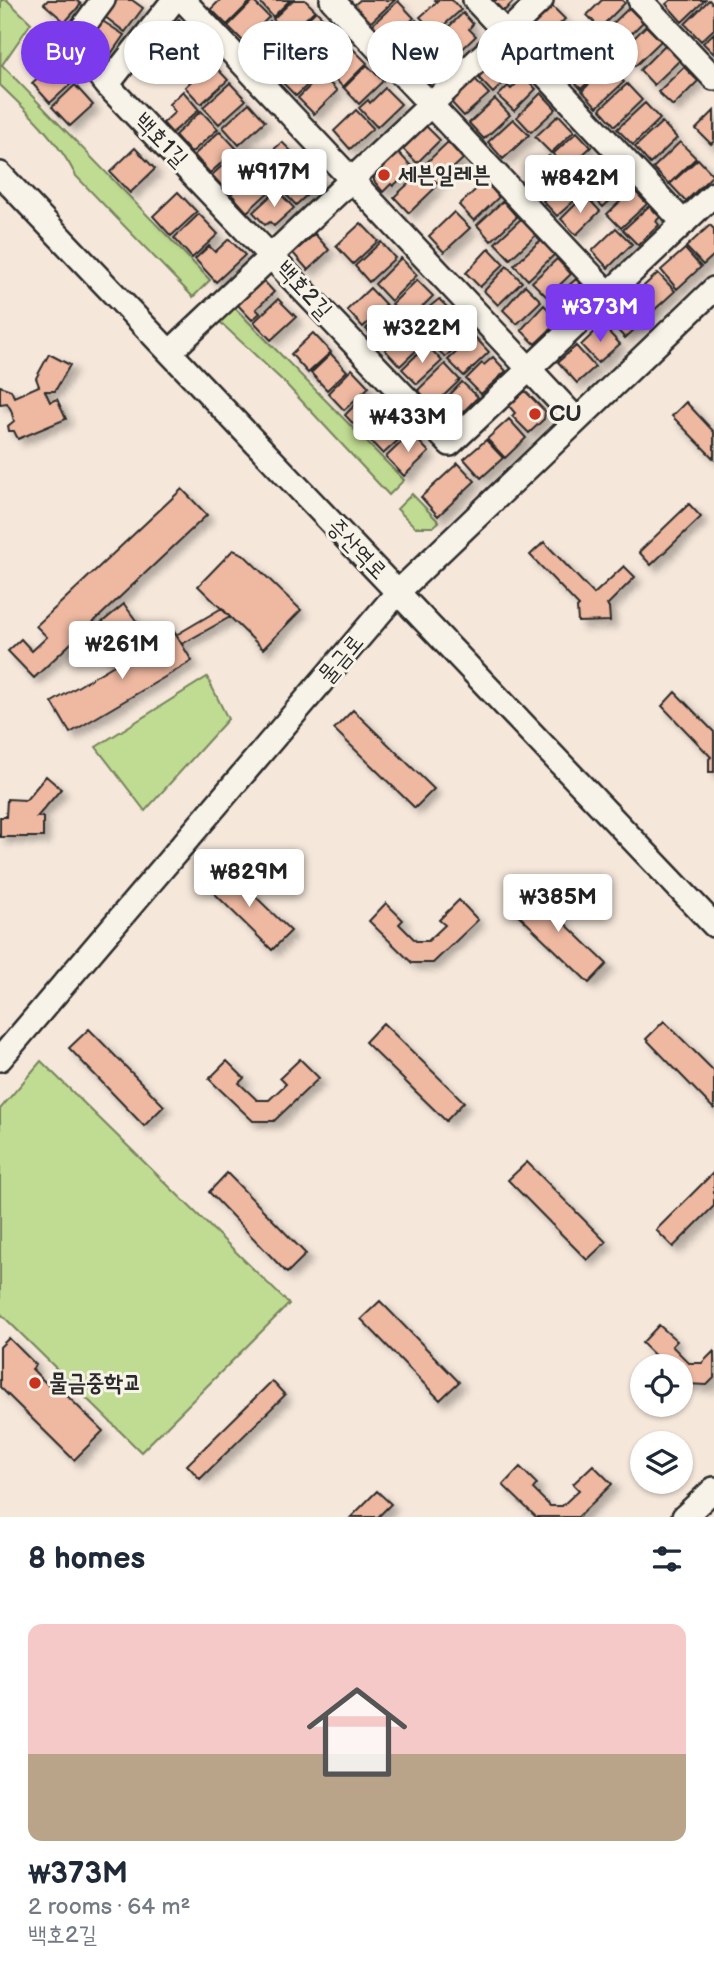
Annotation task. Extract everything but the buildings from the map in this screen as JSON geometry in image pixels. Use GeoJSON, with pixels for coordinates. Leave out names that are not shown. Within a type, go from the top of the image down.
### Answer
{"type":"FeatureCollection","features":[{"type":"Feature","properties":{"kind":"street","name":"백호1길"},"geometry":{"type":"LineString","coordinates":[[103,0],[72,42],[107,85],[272,257]]}},
{"type":"Feature","properties":{"kind":"street"},"geometry":{"type":"LineString","coordinates":[[107,85],[174,0]]}},
{"type":"Feature","properties":{"kind":"street"},"geometry":{"type":"LineString","coordinates":[[183,0],[577,420]]}},
{"type":"Feature","properties":{"kind":"street"},"geometry":{"type":"LineString","coordinates":[[332,0],[609,294]]}},
{"type":"Feature","properties":{"kind":"street"},"geometry":{"type":"LineString","coordinates":[[475,0],[495,21]]}},
{"type":"Feature","properties":{"kind":"street","name":"백호2길"},"geometry":{"type":"LineString","coordinates":[[519,21],[541,0]]}},
{"type":"Feature","properties":{"kind":"street"},"geometry":{"type":"LineString","coordinates":[[639,0],[714,78]]}},
{"type":"Feature","properties":{"kind":"street","name":"백호2길"},"geometry":{"type":"LineString","coordinates":[[477,61],[272,257],[450,444],[714,194]]}},
{"type":"Feature","properties":{"kind":"street"},"geometry":{"type":"LineString","coordinates":[[554,84],[684,223]]}},
{"type":"Feature","properties":{"kind":"street","name":"증산역로"},"geometry":{"type":"LineString","coordinates":[[0,174],[714,925]]}},
{"type":"Feature","properties":{"kind":"street"},"geometry":{"type":"LineString","coordinates":[[170,352],[272,257]]}},
{"type":"Feature","properties":{"kind":"street","name":"물금로"},"geometry":{"type":"LineString","coordinates":[[0,1059],[398,592],[714,289]]}},
{"type":"Feature","properties":{"kind":"street"},"geometry":{"type":"LineString","coordinates":[[684,1517],[714,1489]]}},
{"type":"Feature","properties":{"kind":"green space"},"geometry":{"type":"Polygon","coordinates":[[[1,0],[7,0],[29,21],[21,21],[21,37],[2,65],[210,280],[193,297],[76,176],[52,139],[0,85],[1,0]]]}},
{"type":"Feature","properties":{"kind":"green space"},"geometry":{"type":"Polygon","coordinates":[[[234,307],[404,480],[389,495],[284,382],[219,321],[234,307]]]}},
{"type":"Feature","properties":{"kind":"green space"},"geometry":{"type":"Polygon","coordinates":[[[412,494],[439,522],[433,527],[415,527],[397,509],[412,494]]]}},
{"type":"Feature","properties":{"kind":"green space"},"geometry":{"type":"Polygon","coordinates":[[[207,677],[228,719],[145,811],[96,747],[207,677]]]}},
{"type":"Feature","properties":{"kind":"green space"},"geometry":{"type":"Polygon","coordinates":[[[41,1061],[289,1304],[141,1452],[0,1313],[0,1109],[41,1061]]]}},
{"type":"Feature","properties":{"kind":"place","name":"세븐일레븐"},"geometry":{"type":"Point","coordinates":[384,175]}},
{"type":"Feature","properties":{"kind":"place","name":"CU"},"geometry":{"type":"Point","coordinates":[535,414]}},
{"type":"Feature","properties":{"kind":"place","name":"물금중학교"},"geometry":{"type":"Point","coordinates":[35,1383]}}]}
